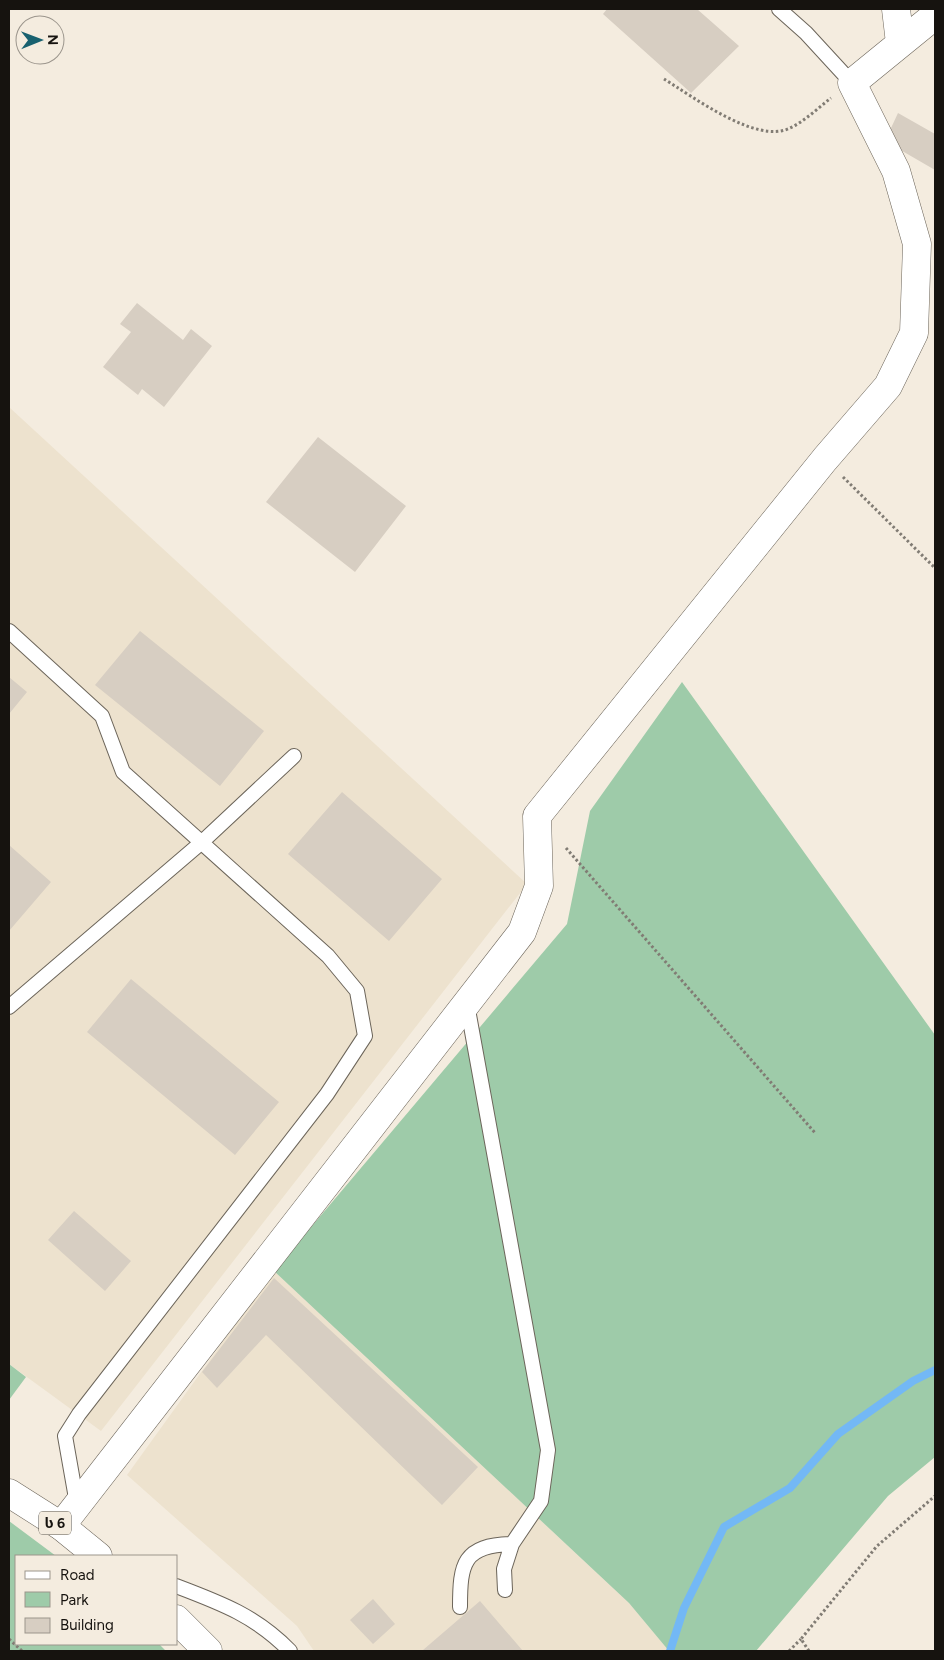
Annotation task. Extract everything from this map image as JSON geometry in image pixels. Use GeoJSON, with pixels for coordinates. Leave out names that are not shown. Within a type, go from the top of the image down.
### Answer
{"type":"FeatureCollection","features":[{"type":"Feature","properties":{"kind":"main road"},"geometry":{"type":"LineString","coordinates":[[896,9],[900,43]]}},
{"type":"Feature","properties":{"kind":"main road"},"geometry":{"type":"LineString","coordinates":[[61,1526],[522,932],[539,886],[537,816],[825,459],[888,386],[914,334],[917,244],[896,171],[852,83],[933,17],[935,18]]}},
{"type":"Feature","properties":{"kind":"main road","name":"ს 6"},"geometry":{"type":"LineString","coordinates":[[9,1493],[61,1526],[97,1555]]}},
{"type":"Feature","properties":{"kind":"main road"},"geometry":{"type":"LineString","coordinates":[[178,1621],[208,1651]]}},
{"type":"Feature","properties":{"kind":"lane"},"geometry":{"type":"LineString","coordinates":[[779,9],[806,32],[852,83]]}},
{"type":"Feature","properties":{"kind":"lane"},"geometry":{"type":"LineString","coordinates":[[9,631],[102,716],[123,772],[328,956],[357,991],[365,1036],[326,1094],[79,1414],[65,1436],[77,1504]]}},
{"type":"Feature","properties":{"kind":"lane"},"geometry":{"type":"LineString","coordinates":[[9,1007],[202,842],[294,756]]}},
{"type":"Feature","properties":{"kind":"lane"},"geometry":{"type":"LineString","coordinates":[[466,1004],[548,1450],[541,1501],[512,1544],[504,1570],[505,1590]]}},
{"type":"Feature","properties":{"kind":"lane"},"geometry":{"type":"LineString","coordinates":[[460,1607],[460,1574],[468,1560],[479,1549],[492,1544],[512,1544]]}},
{"type":"Feature","properties":{"kind":"lane"},"geometry":{"type":"LineString","coordinates":[[178,1587],[221,1603],[270,1630],[290,1651]]}},
{"type":"Feature","properties":{"kind":"path"},"geometry":{"type":"LineString","coordinates":[[664,79],[737,122],[765,132],[789,129],[852,83]]}},
{"type":"Feature","properties":{"kind":"path"},"geometry":{"type":"LineString","coordinates":[[825,459],[935,568]]}},
{"type":"Feature","properties":{"kind":"path"},"geometry":{"type":"LineString","coordinates":[[537,816],[816,1134]]}},
{"type":"Feature","properties":{"kind":"path"},"geometry":{"type":"LineString","coordinates":[[789,1651],[801,1640],[877,1546],[935,1496]]}},
{"type":"Feature","properties":{"kind":"path"},"geometry":{"type":"LineString","coordinates":[[801,1640],[809,1651]]}},
{"type":"Feature","properties":{"kind":"shaded area"},"geometry":{"type":"Polygon","coordinates":[[[9,407],[527,884],[101,1431],[9,1364],[9,407]]]}},
{"type":"Feature","properties":{"kind":"shaded area"},"geometry":{"type":"Polygon","coordinates":[[[274,1271],[629,1603],[669,1651],[314,1651],[297,1626],[127,1475],[274,1271]]]}},
{"type":"Feature","properties":{"kind":"green space"},"geometry":{"type":"Polygon","coordinates":[[[682,682],[935,1035],[935,1457],[888,1496],[756,1651],[669,1651],[629,1603],[274,1271],[567,924],[590,811],[682,682]]]}},
{"type":"Feature","properties":{"kind":"green space"},"geometry":{"type":"Polygon","coordinates":[[[9,1364],[26,1377],[9,1400],[9,1364]]]}},
{"type":"Feature","properties":{"kind":"green space"},"geometry":{"type":"Polygon","coordinates":[[[9,1521],[55,1555],[15,1555],[15,1645],[160,1645],[166,1651],[9,1651],[9,1521]]]}},
{"type":"Feature","properties":{"kind":"building"},"geometry":{"type":"Polygon","coordinates":[[[607,9],[697,9],[739,46],[691,93],[603,14],[607,9]]]}},
{"type":"Feature","properties":{"kind":"building"},"geometry":{"type":"Polygon","coordinates":[[[898,113],[935,134],[935,170],[885,141],[898,113]]]}},
{"type":"Feature","properties":{"kind":"building"},"geometry":{"type":"Polygon","coordinates":[[[137,303],[183,340],[191,329],[212,346],[164,407],[142,389],[138,395],[103,367],[131,332],[120,324],[137,303]]]}},
{"type":"Feature","properties":{"kind":"building"},"geometry":{"type":"Polygon","coordinates":[[[318,437],[406,506],[355,572],[266,502],[318,437]]]}},
{"type":"Feature","properties":{"kind":"building"},"geometry":{"type":"Polygon","coordinates":[[[140,631],[264,731],[220,786],[95,685],[140,631]]]}},
{"type":"Feature","properties":{"kind":"building"},"geometry":{"type":"Polygon","coordinates":[[[9,677],[27,692],[9,714],[9,677]]]}},
{"type":"Feature","properties":{"kind":"building"},"geometry":{"type":"Polygon","coordinates":[[[342,792],[442,879],[389,941],[288,854],[342,792]]]}},
{"type":"Feature","properties":{"kind":"building"},"geometry":{"type":"Polygon","coordinates":[[[9,845],[51,882],[9,931],[9,845]]]}},
{"type":"Feature","properties":{"kind":"building"},"geometry":{"type":"Polygon","coordinates":[[[131,979],[279,1102],[235,1155],[87,1032],[131,979]]]}},
{"type":"Feature","properties":{"kind":"building"},"geometry":{"type":"Polygon","coordinates":[[[74,1211],[131,1261],[105,1291],[48,1240],[74,1211]]]}},
{"type":"Feature","properties":{"kind":"building"},"geometry":{"type":"Polygon","coordinates":[[[274,1278],[478,1467],[442,1505],[266,1335],[217,1388],[202,1372],[274,1278]]]}},
{"type":"Feature","properties":{"kind":"building"},"geometry":{"type":"Polygon","coordinates":[[[373,1599],[395,1624],[373,1644],[350,1620],[373,1599]]]}},
{"type":"Feature","properties":{"kind":"building"},"geometry":{"type":"Polygon","coordinates":[[[480,1601],[523,1651],[423,1650],[480,1601]]]}},
{"type":"Feature","properties":{"kind":"waterway"},"geometry":{"type":"LineString","coordinates":[[670,1651],[684,1608],[724,1527],[790,1488],[838,1434],[913,1381],[935,1370]]}}]}
